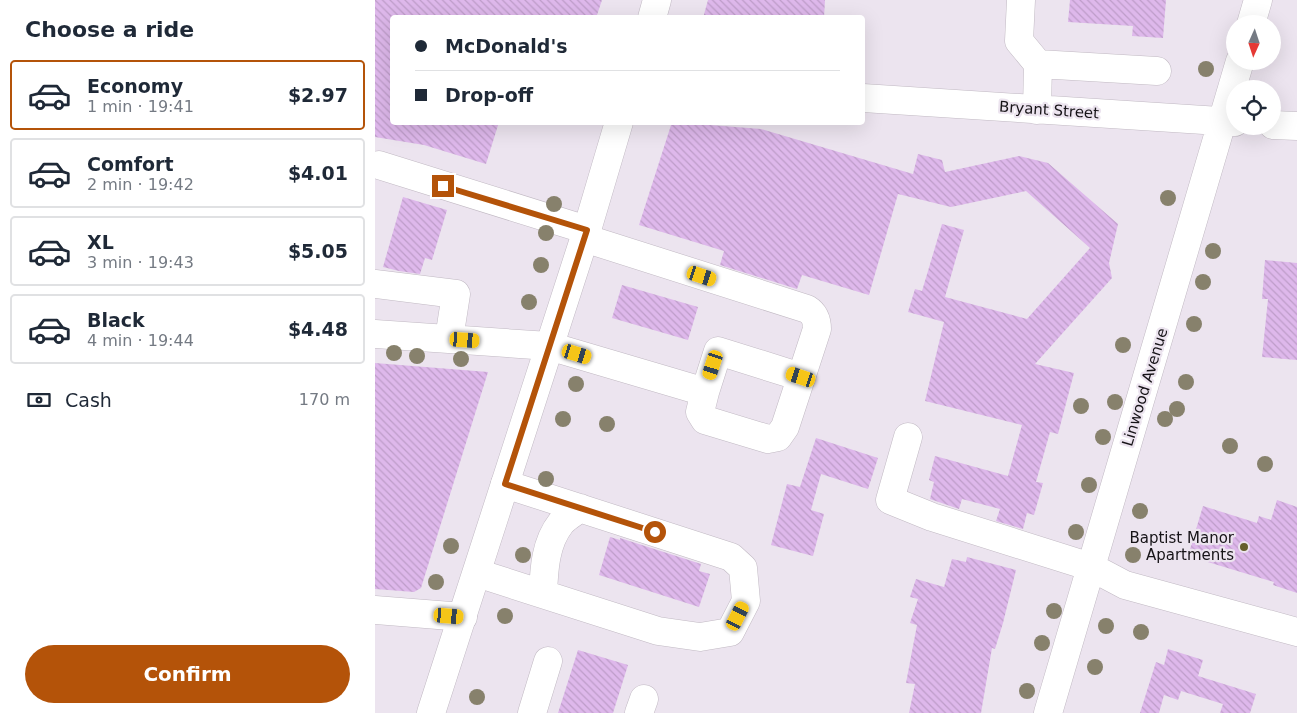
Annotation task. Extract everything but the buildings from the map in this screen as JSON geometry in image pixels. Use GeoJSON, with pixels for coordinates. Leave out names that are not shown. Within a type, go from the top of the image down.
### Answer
{"type":"FeatureCollection","features":[{"type":"Feature","properties":{"kind":"street"},"geometry":{"type":"LineString","coordinates":[[653,15],[657,0]]}},
{"type":"Feature","properties":{"kind":"street"},"geometry":{"type":"LineString","coordinates":[[1021,0],[1019,41],[1039,64],[1037,110]]}},
{"type":"Feature","properties":{"kind":"street"},"geometry":{"type":"LineString","coordinates":[[1254,15],[1258,0]]}},
{"type":"Feature","properties":{"kind":"street"},"geometry":{"type":"LineString","coordinates":[[1039,64],[1157,71]]}},
{"type":"Feature","properties":{"kind":"street","name":"Bryant Street"},"geometry":{"type":"LineString","coordinates":[[865,98],[1226,122]]}},
{"type":"Feature","properties":{"kind":"street"},"geometry":{"type":"LineString","coordinates":[[431,713],[586,234],[618,125]]}},
{"type":"Feature","properties":{"kind":"street"},"geometry":{"type":"LineString","coordinates":[[1281,125],[1297,126]]}},
{"type":"Feature","properties":{"kind":"street","name":"Linwood Avenue"},"geometry":{"type":"LineString","coordinates":[[1048,713],[1091,567],[1226,132]]}},
{"type":"Feature","properties":{"kind":"street"},"geometry":{"type":"LineString","coordinates":[[380,173],[586,234],[807,309],[815,318],[817,329],[785,427],[782,433],[774,439],[768,439],[705,420],[700,412],[718,351],[801,377]]}},
{"type":"Feature","properties":{"kind":"street"},"geometry":{"type":"LineString","coordinates":[[375,284],[456,294],[449,339]]}},
{"type":"Feature","properties":{"kind":"street"},"geometry":{"type":"LineString","coordinates":[[375,334],[549,346],[705,392]]}},
{"type":"Feature","properties":{"kind":"street"},"geometry":{"type":"LineString","coordinates":[[908,437],[890,500],[932,516],[1091,567],[1125,585],[1297,632]]}},
{"type":"Feature","properties":{"kind":"street"},"geometry":{"type":"LineString","coordinates":[[477,573],[658,631],[700,637],[730,632],[747,600],[743,568],[731,557],[505,484]]}},
{"type":"Feature","properties":{"kind":"street"},"geometry":{"type":"LineString","coordinates":[[543,594],[547,553],[554,533],[562,521],[580,508]]}},
{"type":"Feature","properties":{"kind":"street"},"geometry":{"type":"LineString","coordinates":[[375,610],[463,617]]}},
{"type":"Feature","properties":{"kind":"street"},"geometry":{"type":"LineString","coordinates":[[532,713],[548,661]]}},
{"type":"Feature","properties":{"kind":"place","name":"Baptist Manor Apartments"},"geometry":{"type":"Point","coordinates":[1244,547]}},
{"type":"Feature","properties":{"kind":"route"},"geometry":{"type":"LineString","coordinates":[[443,186],[587,230],[505,484],[655,532]]}}]}
